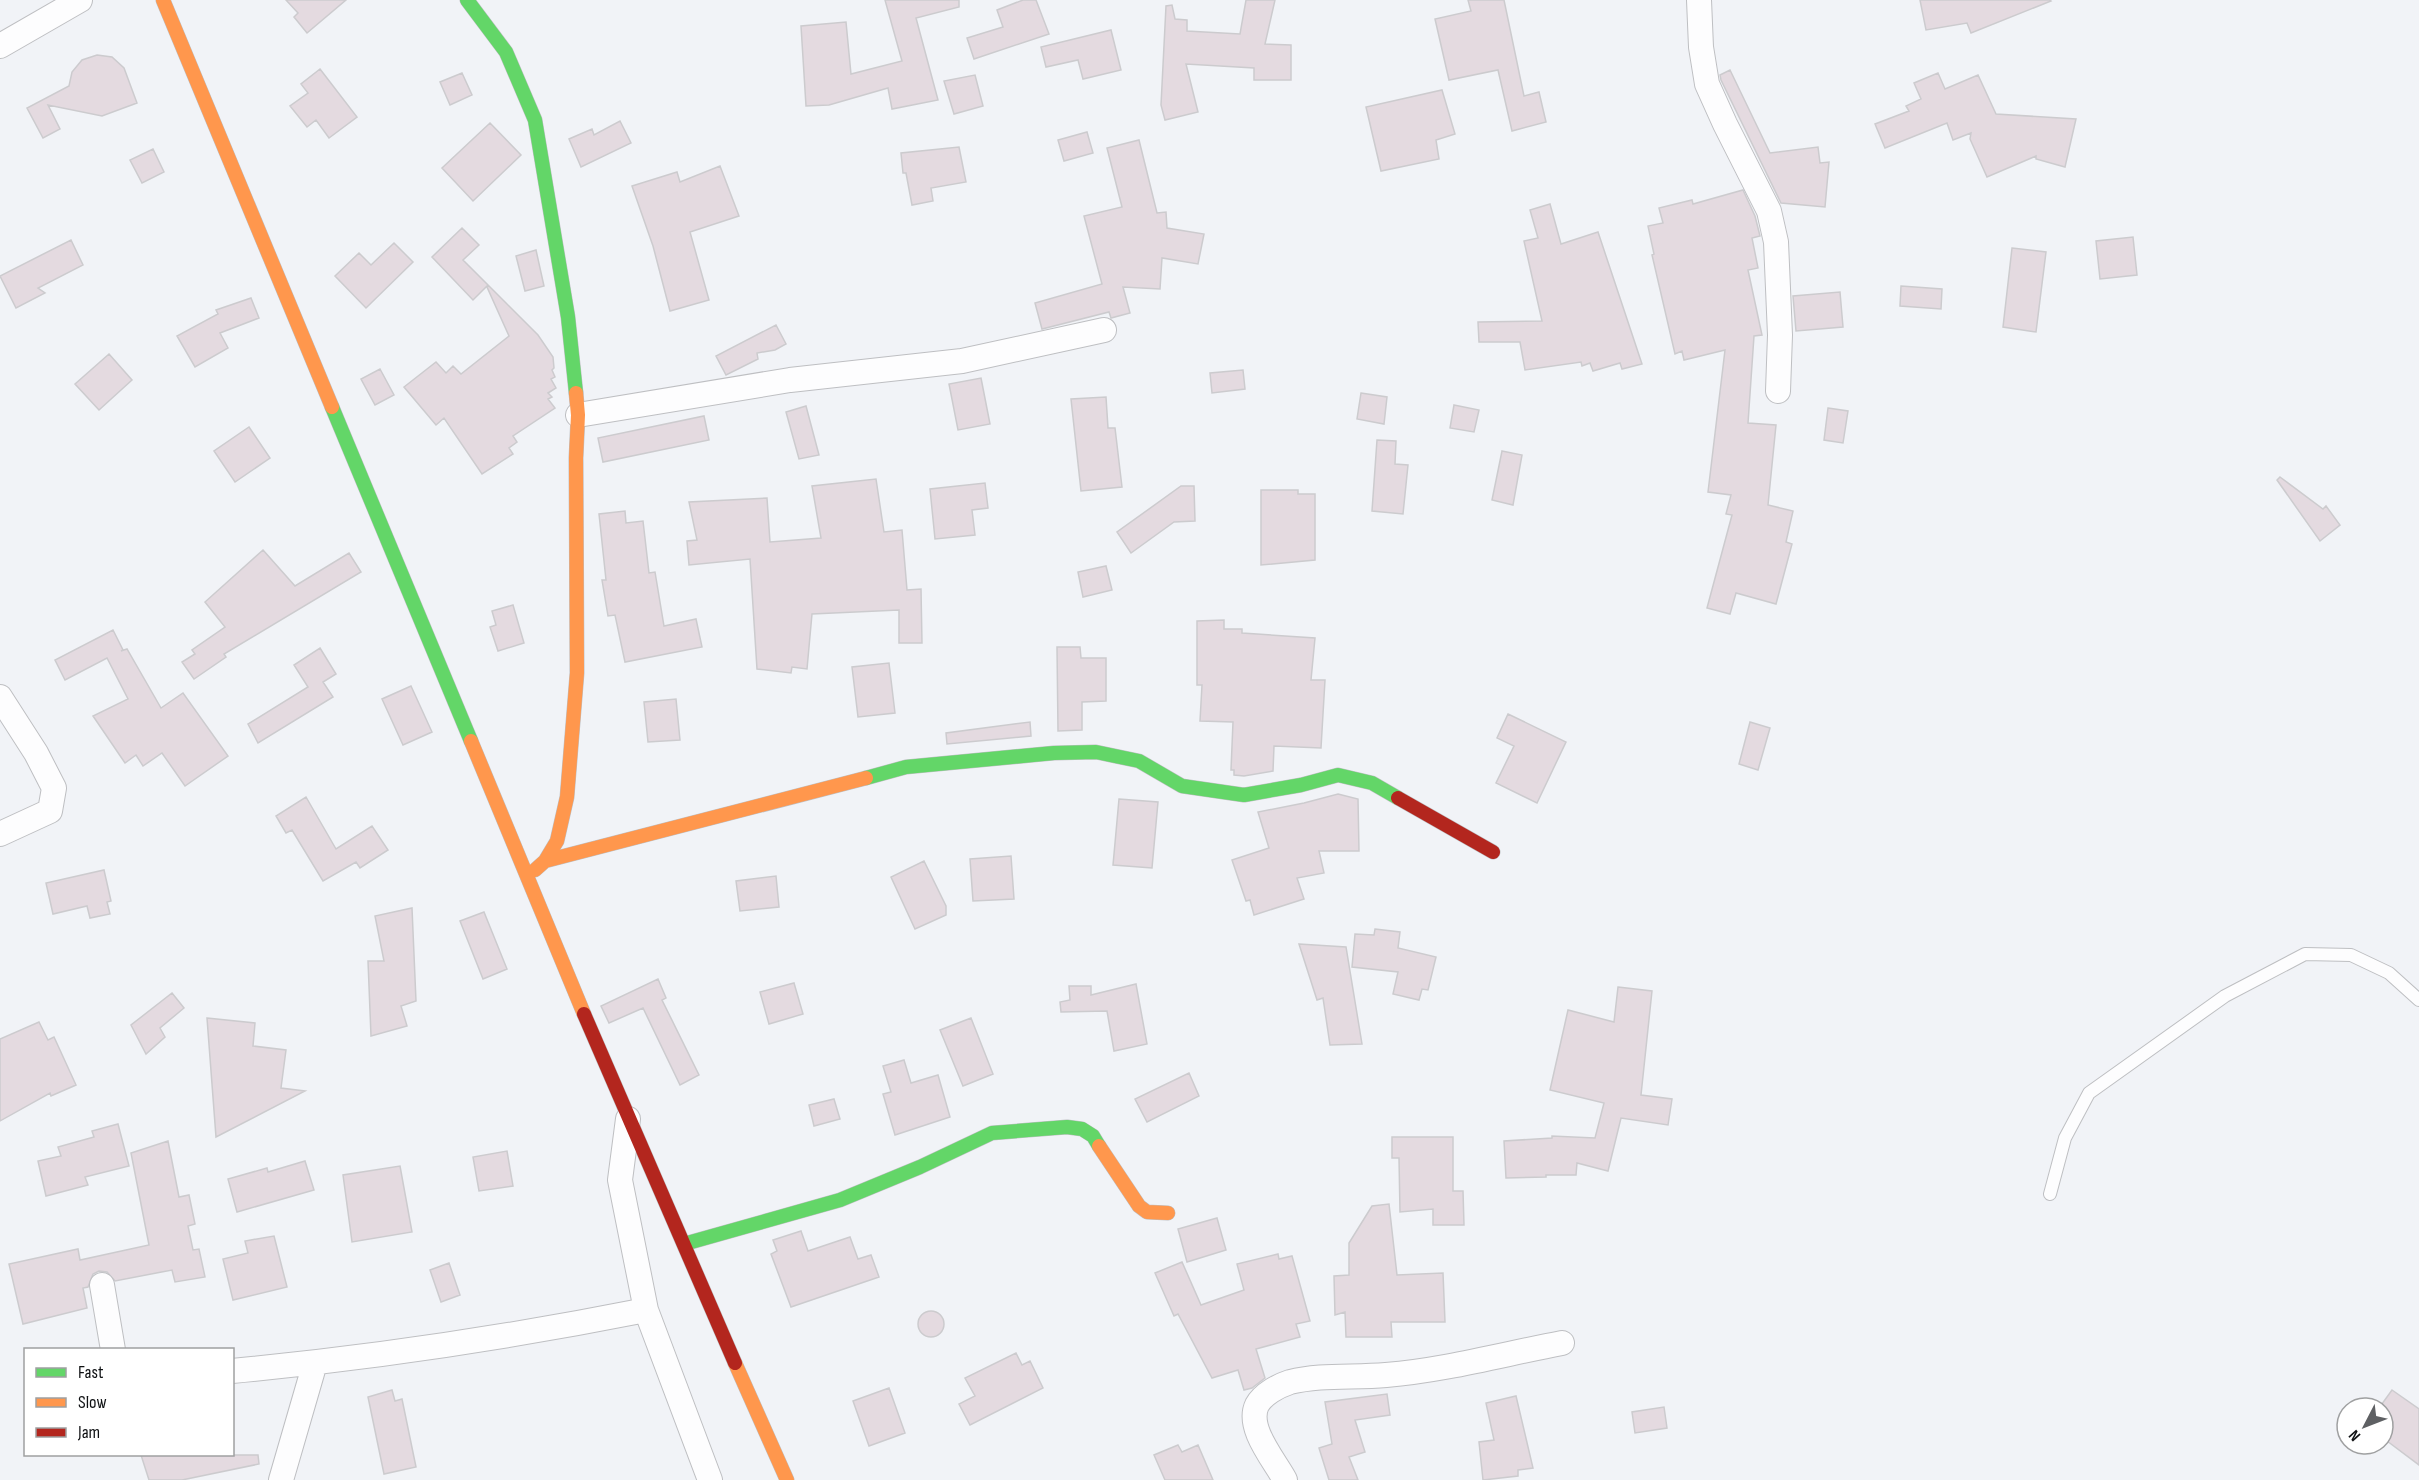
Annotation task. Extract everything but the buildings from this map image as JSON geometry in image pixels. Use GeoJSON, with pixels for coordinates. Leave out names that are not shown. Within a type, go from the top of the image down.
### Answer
{"type":"FeatureCollection","features":[{"type":"Feature","properties":{"kind":"street"},"geometry":{"type":"LineString","coordinates":[[0,46],[80,0]]}},
{"type":"Feature","properties":{"kind":"street"},"geometry":{"type":"LineString","coordinates":[[163,0],[628,1119],[787,1480]]}},
{"type":"Feature","properties":{"kind":"street"},"geometry":{"type":"LineString","coordinates":[[467,0],[506,52],[535,120],[568,316],[578,415],[576,458],[577,673],[567,797],[557,841],[545,861],[528,878]]}},
{"type":"Feature","properties":{"kind":"street"},"geometry":{"type":"LineString","coordinates":[[1699,0],[1701,47],[1707,84],[1769,211],[1776,242],[1780,335],[1778,392]]}},
{"type":"Feature","properties":{"kind":"street"},"geometry":{"type":"LineString","coordinates":[[578,415],[790,380],[962,361],[1104,330]]}},
{"type":"Feature","properties":{"kind":"street"},"geometry":{"type":"LineString","coordinates":[[0,697],[36,753],[54,788],[50,811],[0,834]]}},
{"type":"Feature","properties":{"kind":"street"},"geometry":{"type":"LineString","coordinates":[[545,861],[906,767],[1054,753],[1096,752],[1139,761],[1182,786],[1244,795],[1302,785],[1338,775],[1372,783],[1493,852]]}},
{"type":"Feature","properties":{"kind":"street"},"geometry":{"type":"LineString","coordinates":[[628,1119],[620,1180],[646,1310],[710,1480]]}},
{"type":"Feature","properties":{"kind":"street"},"geometry":{"type":"LineString","coordinates":[[684,1244],[840,1200],[920,1167],[992,1133],[1067,1126],[1082,1129],[1093,1136],[1139,1206],[1147,1212],[1168,1213]]}},
{"type":"Feature","properties":{"kind":"street"},"geometry":{"type":"LineString","coordinates":[[102,1285],[113,1348]]}},
{"type":"Feature","properties":{"kind":"street"},"geometry":{"type":"LineString","coordinates":[[234,1371],[315,1363],[544,1330],[646,1310]]}},
{"type":"Feature","properties":{"kind":"street"},"geometry":{"type":"LineString","coordinates":[[1285,1480],[1263,1444],[1255,1421],[1258,1404],[1272,1390],[1306,1378],[1387,1375],[1562,1343]]}},
{"type":"Feature","properties":{"kind":"street"},"geometry":{"type":"LineString","coordinates":[[281,1480],[315,1363]]}},
{"type":"Feature","properties":{"kind":"lane"},"geometry":{"type":"LineString","coordinates":[[2050,1194],[2065,1138],[2089,1093],[2225,996],[2305,954],[2352,955],[2389,973],[2419,1000]]}},
{"type":"Feature","properties":{"kind":"traffic: fast"},"geometry":{"type":"LineString","coordinates":[[467,0],[506,52],[535,120],[568,317],[576,393]]}},
{"type":"Feature","properties":{"kind":"traffic: fast"},"geometry":{"type":"LineString","coordinates":[[332,407],[471,741]]}},
{"type":"Feature","properties":{"kind":"traffic: fast"},"geometry":{"type":"LineString","coordinates":[[866,778],[906,767],[1054,753],[1096,752],[1139,761],[1182,786],[1244,795],[1301,785],[1338,775],[1372,783],[1398,798]]}},
{"type":"Feature","properties":{"kind":"traffic: fast"},"geometry":{"type":"LineString","coordinates":[[684,1244],[840,1200],[920,1167],[992,1133],[1067,1127],[1082,1129],[1093,1136],[1099,1146]]}},
{"type":"Feature","properties":{"kind":"traffic: slow"},"geometry":{"type":"LineString","coordinates":[[163,0],[332,407]]}},
{"type":"Feature","properties":{"kind":"traffic: slow"},"geometry":{"type":"LineString","coordinates":[[535,870],[545,861],[557,841],[567,797],[577,673],[576,458],[578,415],[576,393]]}},
{"type":"Feature","properties":{"kind":"traffic: slow"},"geometry":{"type":"LineString","coordinates":[[471,741],[584,1014]]}},
{"type":"Feature","properties":{"kind":"traffic: slow"},"geometry":{"type":"LineString","coordinates":[[545,861],[866,778]]}},
{"type":"Feature","properties":{"kind":"traffic: slow"},"geometry":{"type":"LineString","coordinates":[[1099,1146],[1139,1206],[1147,1212],[1168,1213]]}},
{"type":"Feature","properties":{"kind":"traffic: slow"},"geometry":{"type":"LineString","coordinates":[[735,1363],[787,1480]]}},
{"type":"Feature","properties":{"kind":"traffic: jam"},"geometry":{"type":"LineString","coordinates":[[1398,798],[1493,852]]}},
{"type":"Feature","properties":{"kind":"traffic: jam"},"geometry":{"type":"LineString","coordinates":[[584,1014],[735,1363]]}}]}
